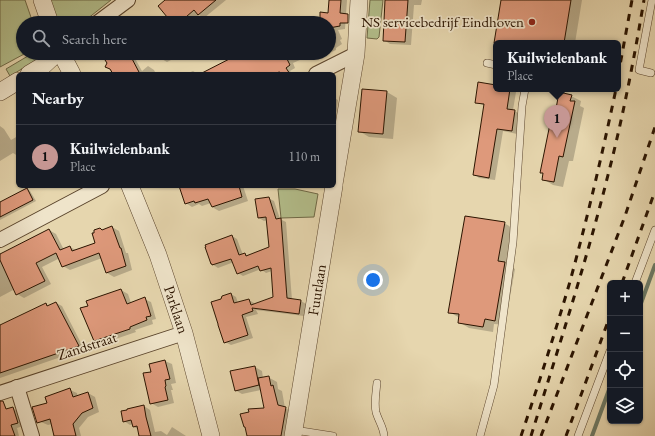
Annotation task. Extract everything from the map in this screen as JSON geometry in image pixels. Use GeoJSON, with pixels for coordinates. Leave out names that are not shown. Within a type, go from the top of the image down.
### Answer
{"type":"FeatureCollection","features":[{"type":"Feature","properties":{"kind":"street"},"geometry":{"type":"LineString","coordinates":[[42,0],[48,16]]}},
{"type":"Feature","properties":{"kind":"street"},"geometry":{"type":"LineString","coordinates":[[106,16],[128,0]]}},
{"type":"Feature","properties":{"kind":"street","name":"Fuutlaan"},"geometry":{"type":"LineString","coordinates":[[336,173],[356,54],[359,0]]}},
{"type":"Feature","properties":{"kind":"street"},"geometry":{"type":"LineString","coordinates":[[320,72],[356,54]]}},
{"type":"Feature","properties":{"kind":"street"},"geometry":{"type":"LineString","coordinates":[[32,72],[49,60]]}},
{"type":"Feature","properties":{"kind":"street"},"geometry":{"type":"LineString","coordinates":[[65,60],[71,72]]}},
{"type":"Feature","properties":{"kind":"street"},"geometry":{"type":"LineString","coordinates":[[0,92],[16,82]]}},
{"type":"Feature","properties":{"kind":"street"},"geometry":{"type":"LineString","coordinates":[[0,240],[98,188]]}},
{"type":"Feature","properties":{"kind":"street","name":"Parklaan"},"geometry":{"type":"LineString","coordinates":[[131,188],[158,255],[184,333],[211,436]]}},
{"type":"Feature","properties":{"kind":"street","name":"Fuutlaan"},"geometry":{"type":"LineString","coordinates":[[299,434],[300,393],[334,188]]}},
{"type":"Feature","properties":{"kind":"street","name":"Zandstraat"},"geometry":{"type":"LineString","coordinates":[[0,393],[184,333]]}},
{"type":"Feature","properties":{"kind":"street"},"geometry":{"type":"LineString","coordinates":[[17,387],[32,436]]}},
{"type":"Feature","properties":{"kind":"lane"},"geometry":{"type":"LineString","coordinates":[[650,73],[639,70],[652,0]]}},
{"type":"Feature","properties":{"kind":"lane"},"geometry":{"type":"LineString","coordinates":[[487,63],[493,64]]}},
{"type":"Feature","properties":{"kind":"lane"},"geometry":{"type":"LineString","coordinates":[[480,436],[494,385],[513,242],[522,106],[524,92]]}},
{"type":"Feature","properties":{"kind":"lane"},"geometry":{"type":"LineString","coordinates":[[637,280],[655,230]]}},
{"type":"Feature","properties":{"kind":"lane"},"geometry":{"type":"LineString","coordinates":[[578,436],[610,352]]}},
{"type":"Feature","properties":{"kind":"lane"},"geometry":{"type":"LineString","coordinates":[[377,383],[376,413],[384,432],[384,436]]}},
{"type":"Feature","properties":{"kind":"lane"},"geometry":{"type":"LineString","coordinates":[[299,434],[333,436]]}},
{"type":"Feature","properties":{"kind":"green space"},"geometry":{"type":"Polygon","coordinates":[[[0,0],[25,0],[31,16],[16,16],[16,58],[0,67],[0,0]]]}},
{"type":"Feature","properties":{"kind":"green space"},"geometry":{"type":"Polygon","coordinates":[[[50,0],[111,0],[91,16],[55,16],[50,0]]]}},
{"type":"Feature","properties":{"kind":"green space"},"geometry":{"type":"Polygon","coordinates":[[[370,0],[383,0],[379,37],[377,39],[367,38],[370,0]]]}},
{"type":"Feature","properties":{"kind":"green space"},"geometry":{"type":"Polygon","coordinates":[[[21,60],[37,60],[10,76],[6,69],[21,60]]]}},
{"type":"Feature","properties":{"kind":"green space"},"geometry":{"type":"Polygon","coordinates":[[[278,189],[295,189],[318,194],[314,217],[281,218],[278,189]]]}},
{"type":"Feature","properties":{"kind":"building"},"geometry":{"type":"Polygon","coordinates":[[[165,0],[216,0],[198,15],[194,10],[187,16],[166,16],[158,6],[165,0]]]}},
{"type":"Feature","properties":{"kind":"building"},"geometry":{"type":"Polygon","coordinates":[[[329,0],[341,0],[340,13],[348,14],[348,23],[340,23],[340,26],[336,27],[336,16],[320,16],[320,12],[328,13],[329,0]]]}},
{"type":"Feature","properties":{"kind":"building"},"geometry":{"type":"Polygon","coordinates":[[[385,0],[408,0],[405,42],[383,41],[385,0]]]}},
{"type":"Feature","properties":{"kind":"building","name":"NS servicebedrijf Eindhoven"},"geometry":{"type":"Polygon","coordinates":[[[501,0],[571,0],[564,40],[494,40],[501,0]]]}},
{"type":"Feature","properties":{"kind":"building"},"geometry":{"type":"Polygon","coordinates":[[[105,60],[133,60],[139,72],[112,72],[110,69],[105,67],[107,63],[105,60]]]}},
{"type":"Feature","properties":{"kind":"building"},"geometry":{"type":"Polygon","coordinates":[[[227,60],[288,60],[290,65],[286,68],[289,72],[204,72],[227,60]]]}},
{"type":"Feature","properties":{"kind":"building"},"geometry":{"type":"Polygon","coordinates":[[[478,82],[493,84],[493,92],[510,92],[507,109],[515,110],[512,131],[497,129],[489,178],[473,175],[484,104],[475,103],[478,82]]]}},
{"type":"Feature","properties":{"kind":"building"},"geometry":{"type":"Polygon","coordinates":[[[362,89],[387,91],[383,134],[358,132],[362,89]]]}},
{"type":"Feature","properties":{"kind":"building"},"geometry":{"type":"Polygon","coordinates":[[[559,92],[572,95],[570,101],[575,101],[563,157],[559,156],[554,182],[542,180],[543,173],[540,173],[551,119],[554,120],[559,92]]]}},
{"type":"Feature","properties":{"kind":"building"},"geometry":{"type":"Polygon","coordinates":[[[27,188],[33,200],[0,217],[0,202],[27,188]]]}},
{"type":"Feature","properties":{"kind":"building"},"geometry":{"type":"Polygon","coordinates":[[[180,188],[240,188],[242,197],[212,207],[208,199],[185,204],[180,188]]]}},
{"type":"Feature","properties":{"kind":"building"},"geometry":{"type":"Polygon","coordinates":[[[269,197],[276,219],[281,218],[287,298],[301,300],[299,314],[252,308],[253,311],[242,315],[248,335],[224,343],[211,302],[221,299],[222,296],[231,293],[234,303],[249,299],[251,305],[273,297],[271,268],[260,271],[258,266],[237,274],[231,259],[212,265],[205,245],[232,235],[239,255],[245,253],[246,256],[269,247],[266,217],[258,218],[255,199],[269,197]]]}},
{"type":"Feature","properties":{"kind":"building"},"geometry":{"type":"Polygon","coordinates":[[[465,216],[505,222],[498,261],[505,262],[495,321],[485,319],[483,327],[458,323],[459,314],[448,313],[465,216]]]}},
{"type":"Feature","properties":{"kind":"building"},"geometry":{"type":"Polygon","coordinates":[[[112,226],[121,248],[126,266],[106,273],[99,253],[62,267],[56,253],[36,263],[45,281],[16,295],[0,260],[0,254],[49,229],[60,250],[70,246],[72,251],[95,243],[92,233],[94,233],[94,230],[100,228],[102,230],[112,226]]]}},
{"type":"Feature","properties":{"kind":"building"},"geometry":{"type":"Polygon","coordinates":[[[121,289],[127,304],[145,297],[151,316],[146,317],[147,320],[130,327],[130,329],[94,341],[80,308],[88,306],[86,301],[121,289]]]}},
{"type":"Feature","properties":{"kind":"building"},"geometry":{"type":"Polygon","coordinates":[[[56,302],[79,346],[0,373],[0,325],[46,303],[47,306],[56,302]]]}},
{"type":"Feature","properties":{"kind":"building"},"geometry":{"type":"Polygon","coordinates":[[[165,360],[170,379],[165,380],[168,400],[150,404],[143,373],[151,372],[149,364],[165,360]]]}},
{"type":"Feature","properties":{"kind":"building"},"geometry":{"type":"Polygon","coordinates":[[[255,366],[259,385],[235,391],[230,371],[255,366]]]}},
{"type":"Feature","properties":{"kind":"building"},"geometry":{"type":"Polygon","coordinates":[[[269,376],[278,405],[286,407],[281,436],[247,436],[240,414],[249,412],[248,409],[264,408],[258,378],[269,376]]]}},
{"type":"Feature","properties":{"kind":"building"},"geometry":{"type":"Polygon","coordinates":[[[70,388],[73,397],[88,392],[93,408],[82,413],[73,424],[76,436],[54,436],[50,419],[37,423],[32,407],[47,403],[45,397],[70,388]]]}},
{"type":"Feature","properties":{"kind":"building"},"geometry":{"type":"Polygon","coordinates":[[[0,401],[3,401],[6,409],[13,407],[18,423],[11,425],[15,436],[0,436],[0,401]]]}},
{"type":"Feature","properties":{"kind":"building"},"geometry":{"type":"Polygon","coordinates":[[[144,405],[151,436],[139,436],[137,426],[133,427],[131,420],[123,422],[121,411],[144,405]]]}},
{"type":"Feature","properties":{"kind":"waterway"},"geometry":{"type":"LineString","coordinates":[[643,298],[655,265]]}},
{"type":"Feature","properties":{"kind":"waterway"},"geometry":{"type":"LineString","coordinates":[[592,436],[610,388]]}},
{"type":"Feature","properties":{"kind":"railway"},"geometry":{"type":"LineString","coordinates":[[621,60],[632,0]]}},
{"type":"Feature","properties":{"kind":"railway"},"geometry":{"type":"LineString","coordinates":[[531,436],[599,208],[623,110],[644,0]]}},
{"type":"Feature","properties":{"kind":"railway"},"geometry":{"type":"LineString","coordinates":[[521,436],[569,285],[594,187],[615,92]]}},
{"type":"Feature","properties":{"kind":"railway"},"geometry":{"type":"LineString","coordinates":[[541,436],[625,216],[655,127]]}},
{"type":"Feature","properties":{"kind":"railway"},"geometry":{"type":"LineString","coordinates":[[623,280],[655,191]]}},
{"type":"Feature","properties":{"kind":"railway"},"geometry":{"type":"LineString","coordinates":[[566,436],[607,324]]}},
{"type":"Feature","properties":{"kind":"place","name":"NS servicebedrijf Eindhoven"},"geometry":{"type":"Point","coordinates":[532,22]}},
{"type":"Feature","properties":{"kind":"place","name":"Kuilwielenbank"},"geometry":{"type":"Point","coordinates":[557,138]}}]}
